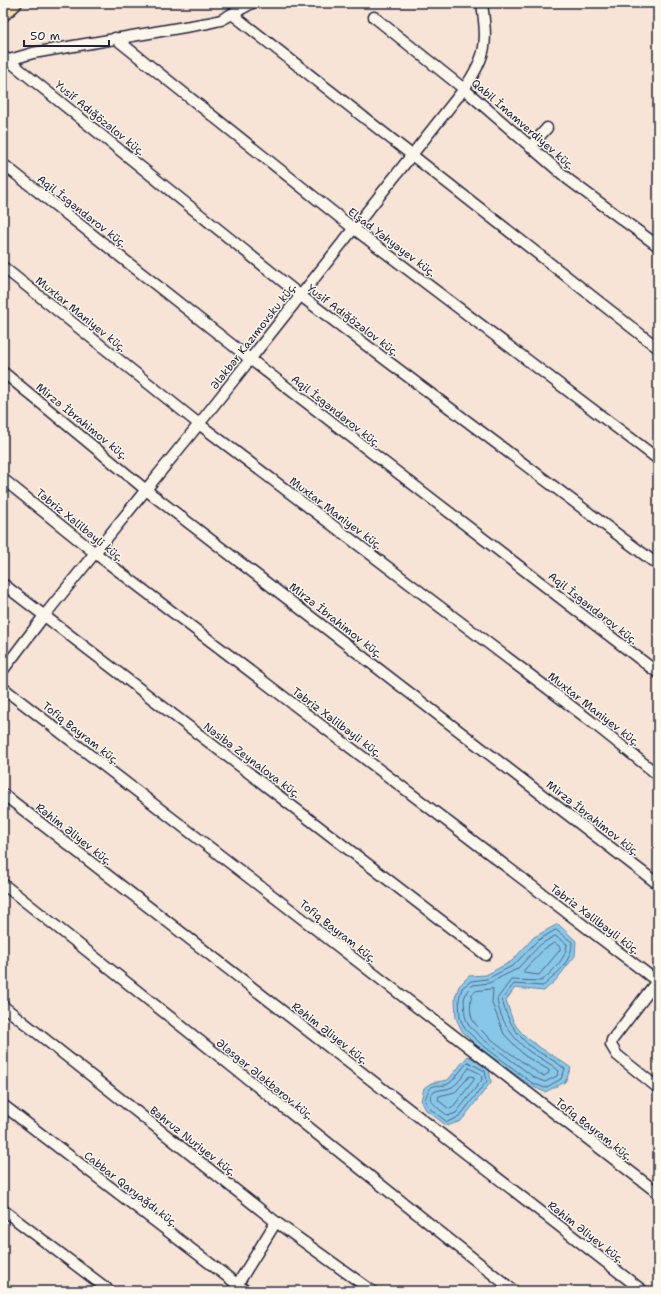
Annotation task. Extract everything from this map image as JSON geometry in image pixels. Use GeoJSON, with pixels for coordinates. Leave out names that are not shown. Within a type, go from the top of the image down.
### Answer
{"type":"FeatureCollection","features":[{"type":"Feature","properties":{"kind":"main road"},"geometry":{"type":"LineString","coordinates":[[3,13],[14,3]]}},
{"type":"Feature","properties":{"kind":"street"},"geometry":{"type":"LineString","coordinates":[[5,60],[33,53],[115,38],[208,23],[232,14],[252,3]]}},
{"type":"Feature","properties":{"kind":"street","name":"Ələkbər Kazımovsku küç."},"geometry":{"type":"LineString","coordinates":[[3,670],[44,616],[199,424],[464,89],[480,64],[486,46],[482,3]]}},
{"type":"Feature","properties":{"kind":"street"},"geometry":{"type":"LineString","coordinates":[[232,14],[658,348]]}},
{"type":"Feature","properties":{"kind":"street","name":"Qabil İmamverdiyev küç."},"geometry":{"type":"LineString","coordinates":[[374,17],[464,89],[569,180],[658,246]]}},
{"type":"Feature","properties":{"kind":"street","name":"Elşad Yəhyəyev küç."},"geometry":{"type":"LineString","coordinates":[[115,38],[353,228],[658,459]]}},
{"type":"Feature","properties":{"kind":"street","name":"Yusif Adığözəlov küç."},"geometry":{"type":"LineString","coordinates":[[5,60],[301,296],[658,565]]}},
{"type":"Feature","properties":{"kind":"street"},"geometry":{"type":"LineString","coordinates":[[530,147],[546,128]]}},
{"type":"Feature","properties":{"kind":"street","name":"Aqil İsgəndərov küç."},"geometry":{"type":"LineString","coordinates":[[3,164],[250,360],[658,673]]}},
{"type":"Feature","properties":{"kind":"street","name":"Muxtar Maniyev küç."},"geometry":{"type":"LineString","coordinates":[[3,267],[199,424],[580,713],[658,775]]}},
{"type":"Feature","properties":{"kind":"street","name":"Mirzə İbrahimov küç."},"geometry":{"type":"LineString","coordinates":[[3,372],[146,490],[658,884]]}},
{"type":"Feature","properties":{"kind":"street","name":"Təbriz Xəlilbəyli küç."},"geometry":{"type":"LineString","coordinates":[[3,479],[95,553],[658,982]]}},
{"type":"Feature","properties":{"kind":"street","name":"Nəsibə Zeynalova küç."},"geometry":{"type":"LineString","coordinates":[[3,584],[486,956]]}},
{"type":"Feature","properties":{"kind":"street","name":"Tofiq Bayram küç."},"geometry":{"type":"LineString","coordinates":[[3,688],[658,1193]]}},
{"type":"Feature","properties":{"kind":"street","name":"Rəhim Əliyev küç."},"geometry":{"type":"LineString","coordinates":[[3,794],[643,1291]]}},
{"type":"Feature","properties":{"kind":"street","name":"Ələsgər Ələkbərov küç."},"geometry":{"type":"LineString","coordinates":[[3,884],[514,1291]]}},
{"type":"Feature","properties":{"kind":"street"},"geometry":{"type":"LineString","coordinates":[[658,982],[612,1040],[611,1046],[617,1055],[658,1088]]}},
{"type":"Feature","properties":{"kind":"street","name":"Bəhruz Nuriyev küç."},"geometry":{"type":"LineString","coordinates":[[3,1006],[276,1222],[372,1291]]}},
{"type":"Feature","properties":{"kind":"street","name":"Cabbar Qaryağdı küç."},"geometry":{"type":"LineString","coordinates":[[3,1105],[239,1289]]}},
{"type":"Feature","properties":{"kind":"street"},"geometry":{"type":"LineString","coordinates":[[3,1210],[110,1291]]}},
{"type":"Feature","properties":{"kind":"street"},"geometry":{"type":"LineString","coordinates":[[239,1289],[276,1222]]}},
{"type":"Feature","properties":{"kind":"water"},"geometry":{"type":"Polygon","coordinates":[[[558,924],[576,941],[575,956],[556,980],[544,991],[515,988],[506,1000],[513,1020],[522,1033],[535,1044],[571,1068],[565,1082],[545,1092],[531,1086],[477,1046],[462,1031],[456,1018],[455,998],[459,986],[469,976],[486,975],[512,961],[534,937],[558,924]]]}},
{"type":"Feature","properties":{"kind":"water"},"geometry":{"type":"Polygon","coordinates":[[[468,1056],[489,1069],[491,1082],[461,1121],[447,1126],[426,1110],[421,1101],[424,1088],[431,1083],[448,1080],[468,1056]]]}}]}
